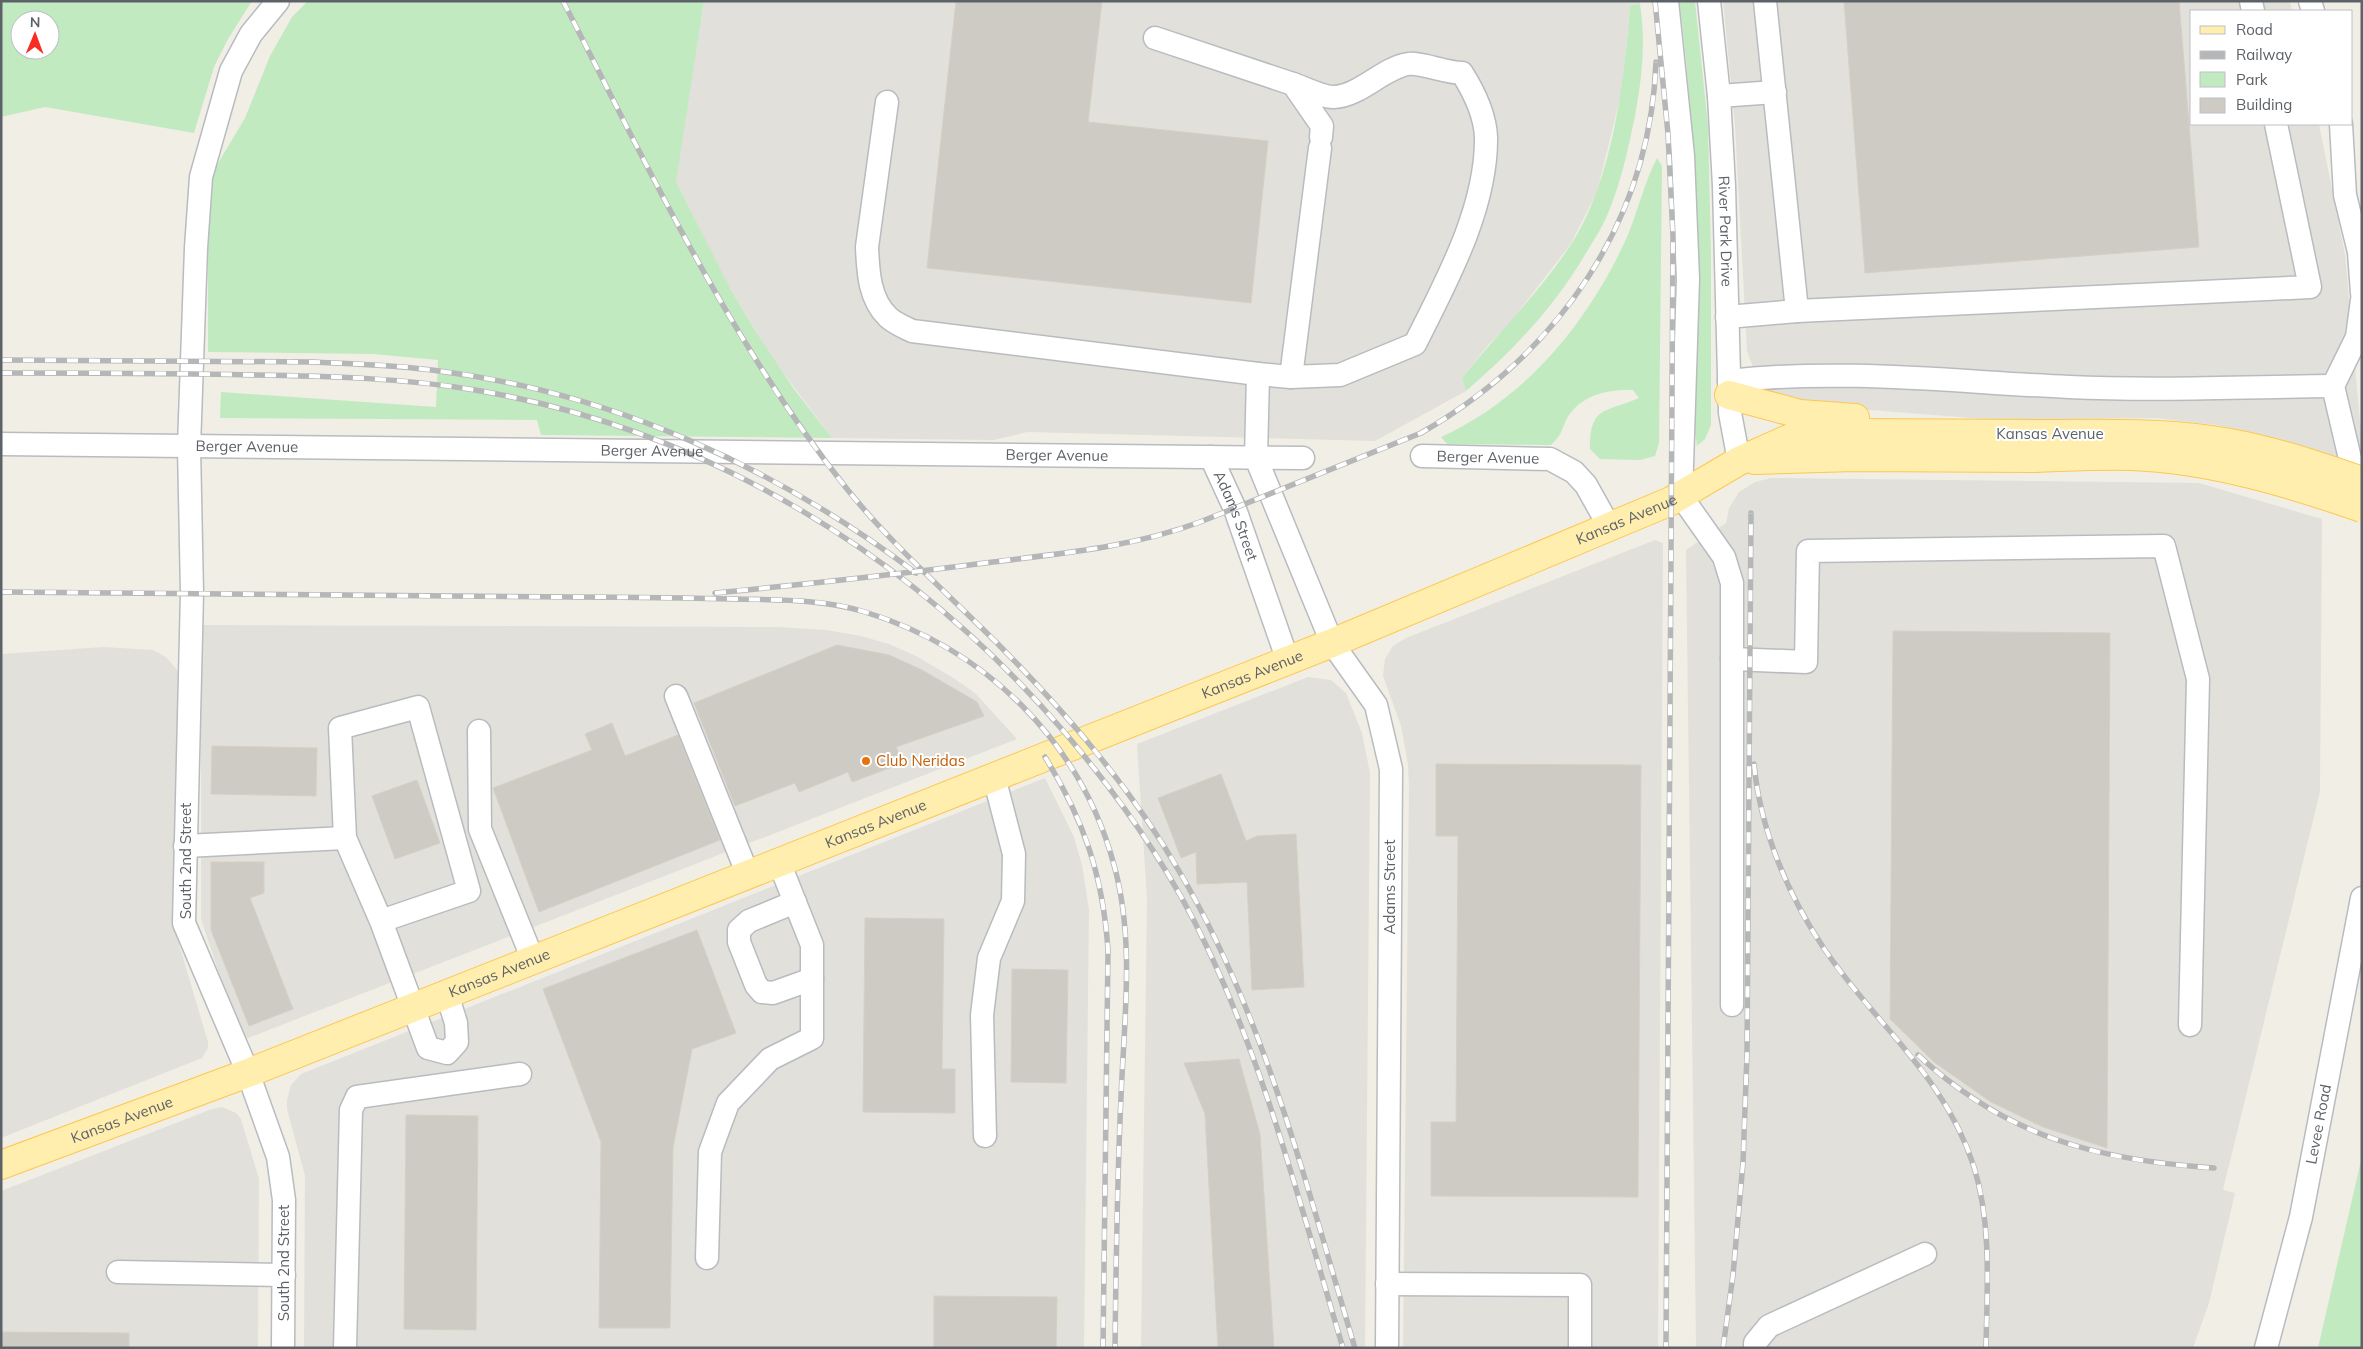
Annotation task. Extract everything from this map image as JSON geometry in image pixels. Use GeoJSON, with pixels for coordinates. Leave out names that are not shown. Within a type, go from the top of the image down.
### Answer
{"type":"FeatureCollection","features":[{"type":"Feature","properties":{"kind":"main road"},"geometry":{"type":"LineString","coordinates":[[1729,388],[1800,414],[1897,421],[1980,435]]}},
{"type":"Feature","properties":{"kind":"main road","name":"Kansas Avenue"},"geometry":{"type":"LineString","coordinates":[[1,1165],[248,1073],[1288,661],[1610,528],[1681,496],[1739,461],[1795,436],[1860,433],[1980,435],[2034,446],[2183,461],[2296,485],[2362,509]]}},
{"type":"Feature","properties":{"kind":"main road","name":"Kansas Avenue"},"geometry":{"type":"LineString","coordinates":[[1739,461],[2034,446],[2125,434],[2212,440],[2302,460],[2362,481]]}},
{"type":"Feature","properties":{"kind":"street","name":"South 2nd Street"},"geometry":{"type":"LineString","coordinates":[[278,1],[251,34],[231,71],[201,176],[196,248],[189,446],[192,593],[184,923],[248,1073],[278,1156],[284,1200],[283,1348]]}},
{"type":"Feature","properties":{"kind":"street"},"geometry":{"type":"LineString","coordinates":[[1667,1],[1683,156],[1688,278],[1681,496],[1724,557],[1732,583],[1732,1005]]}},
{"type":"Feature","properties":{"kind":"street","name":"River Park Drive"},"geometry":{"type":"LineString","coordinates":[[1710,1],[1719,96],[1730,413],[1739,461]]}},
{"type":"Feature","properties":{"kind":"street"},"geometry":{"type":"LineString","coordinates":[[1765,1],[1797,311]]}},
{"type":"Feature","properties":{"kind":"street"},"geometry":{"type":"LineString","coordinates":[[887,102],[867,247],[868,268],[873,295],[888,317],[912,332],[1291,377],[1340,375],[1415,344],[1462,249],[1482,174],[1486,136],[1478,102],[1462,74],[1409,64],[1387,72],[1367,86],[1333,97],[1155,38]]}},
{"type":"Feature","properties":{"kind":"street"},"geometry":{"type":"LineString","coordinates":[[1291,377],[1322,126],[1293,84]]}},
{"type":"Feature","properties":{"kind":"street"},"geometry":{"type":"LineString","coordinates":[[1719,96],[1775,92]]}},
{"type":"Feature","properties":{"kind":"street"},"geometry":{"type":"LineString","coordinates":[[1728,316],[1797,311],[2310,287],[2276,125]]}},
{"type":"Feature","properties":{"kind":"street"},"geometry":{"type":"LineString","coordinates":[[2341,125],[2346,195],[2359,252],[2362,293]]}},
{"type":"Feature","properties":{"kind":"street"},"geometry":{"type":"LineString","coordinates":[[2362,300],[2357,337],[2333,386],[2362,509]]}},
{"type":"Feature","properties":{"kind":"street"},"geometry":{"type":"LineString","coordinates":[[1256,458],[1258,374]]}},
{"type":"Feature","properties":{"kind":"street"},"geometry":{"type":"LineString","coordinates":[[1729,388],[1778,376],[1932,379],[2071,387],[2333,386]]}},
{"type":"Feature","properties":{"kind":"street","name":"Berger Avenue"},"geometry":{"type":"LineString","coordinates":[[1,444],[1303,458]]}},
{"type":"Feature","properties":{"kind":"street","name":"Berger Avenue"},"geometry":{"type":"LineString","coordinates":[[1422,456],[1550,459],[1574,472],[1586,485],[1610,528]]}},
{"type":"Feature","properties":{"kind":"street","name":"Adams Street"},"geometry":{"type":"LineString","coordinates":[[1211,457],[1235,509],[1288,661]]}},
{"type":"Feature","properties":{"kind":"street","name":"Adams Street"},"geometry":{"type":"LineString","coordinates":[[1256,458],[1332,643],[1376,705],[1391,770],[1387,1348]]}},
{"type":"Feature","properties":{"kind":"street"},"geometry":{"type":"LineString","coordinates":[[1732,659],[1806,662],[1808,551],[2164,546],[2198,679],[2190,1026]]}},
{"type":"Feature","properties":{"kind":"street"},"geometry":{"type":"LineString","coordinates":[[676,696],[748,874]]}},
{"type":"Feature","properties":{"kind":"street"},"geometry":{"type":"LineString","coordinates":[[381,921],[469,891],[418,707],[340,728],[345,838],[381,921],[428,1048],[447,1053]]}},
{"type":"Feature","properties":{"kind":"street"},"geometry":{"type":"LineString","coordinates":[[479,731],[480,829],[533,960]]}},
{"type":"Feature","properties":{"kind":"street"},"geometry":{"type":"LineString","coordinates":[[985,1136],[982,1014],[989,958],[1013,901],[1014,854],[994,777]]}},
{"type":"Feature","properties":{"kind":"street"},"geometry":{"type":"LineString","coordinates":[[185,846],[345,838]]}},
{"type":"Feature","properties":{"kind":"street"},"geometry":{"type":"LineString","coordinates":[[707,1258],[710,1152],[728,1103],[770,1059],[812,1038],[812,945],[779,862]]}},
{"type":"Feature","properties":{"kind":"street","name":"Levee Road"},"geometry":{"type":"LineString","coordinates":[[2266,1348],[2301,1217],[2362,898]]}},
{"type":"Feature","properties":{"kind":"street"},"geometry":{"type":"LineString","coordinates":[[795,902],[749,921],[739,930],[739,942],[756,985],[762,992],[773,992],[812,979]]}},
{"type":"Feature","properties":{"kind":"street"},"geometry":{"type":"LineString","coordinates":[[447,994],[456,1023],[456,1042],[447,1053]]}},
{"type":"Feature","properties":{"kind":"street"},"geometry":{"type":"LineString","coordinates":[[447,1053],[454,1083]]}},
{"type":"Feature","properties":{"kind":"street"},"geometry":{"type":"LineString","coordinates":[[345,1348],[351,1110],[353,1102],[357,1097],[520,1074]]}},
{"type":"Feature","properties":{"kind":"street"},"geometry":{"type":"LineString","coordinates":[[1755,1348],[1755,1343],[1769,1326],[1925,1254]]}},
{"type":"Feature","properties":{"kind":"street"},"geometry":{"type":"LineString","coordinates":[[118,1272],[284,1275]]}},
{"type":"Feature","properties":{"kind":"street"},"geometry":{"type":"LineString","coordinates":[[1387,1284],[1580,1285],[1580,1348]]}},
{"type":"Feature","properties":{"kind":"shaded area"},"geometry":{"type":"Polygon","coordinates":[[[704,1],[1640,1],[1640,4],[1630,5],[1622,90],[1597,192],[1570,245],[1509,324],[1489,344],[1462,378],[1466,391],[1375,441],[1027,432],[994,440],[832,438],[770,355],[731,290],[675,182],[704,1]]]}},
{"type":"Feature","properties":{"kind":"shaded area"},"geometry":{"type":"Polygon","coordinates":[[[1723,1],[2290,1],[2292,10],[2190,10],[2190,125],[2319,125],[2345,255],[2362,444],[2362,471],[2271,438],[2217,425],[2155,418],[1997,420],[1870,410],[1813,409],[1772,393],[1753,367],[1747,351],[1735,125],[1723,1]]]}},
{"type":"Feature","properties":{"kind":"shaded area"},"geometry":{"type":"Polygon","coordinates":[[[1771,478],[2199,483],[2322,519],[2320,792],[2223,1190],[2235,1193],[2209,1303],[2193,1348],[1696,1348],[1686,550],[1726,523],[1729,508],[1739,492],[1755,482],[1771,478]]]}},
{"type":"Feature","properties":{"kind":"shaded area"},"geometry":{"type":"Polygon","coordinates":[[[1655,540],[1663,543],[1658,1348],[1403,1348],[1409,785],[1408,765],[1401,726],[1383,676],[1385,659],[1393,646],[1406,638],[1655,540]]]}},
{"type":"Feature","properties":{"kind":"shaded area"},"geometry":{"type":"Polygon","coordinates":[[[201,625],[777,627],[826,630],[861,636],[889,644],[916,656],[975,693],[1017,739],[248,1038],[239,1033],[201,919],[201,625]]]}},
{"type":"Feature","properties":{"kind":"shaded area"},"geometry":{"type":"Polygon","coordinates":[[[104,647],[153,650],[166,657],[178,671],[173,924],[208,1042],[208,1048],[202,1058],[1,1138],[1,654],[104,647]]]}},
{"type":"Feature","properties":{"kind":"shaded area"},"geometry":{"type":"Polygon","coordinates":[[[1308,677],[1331,680],[1346,693],[1362,733],[1370,773],[1365,1348],[1141,1348],[1147,899],[1137,744],[1308,677]]]}},
{"type":"Feature","properties":{"kind":"shaded area"},"geometry":{"type":"Polygon","coordinates":[[[1045,778],[1074,837],[1082,865],[1089,910],[1084,1348],[304,1348],[305,1176],[287,1109],[291,1085],[301,1074],[1045,778]]]}},
{"type":"Feature","properties":{"kind":"shaded area"},"geometry":{"type":"Polygon","coordinates":[[[222,1107],[236,1113],[241,1119],[259,1179],[258,1348],[1,1348],[1,1191],[212,1109],[222,1107]]]}},
{"type":"Feature","properties":{"kind":"green space"},"geometry":{"type":"Polygon","coordinates":[[[1,1],[252,1],[228,39],[214,67],[194,133],[45,107],[1,117],[1,1]]]}},
{"type":"Feature","properties":{"kind":"green space"},"geometry":{"type":"Polygon","coordinates":[[[308,1],[704,1],[676,182],[731,290],[756,332],[794,389],[832,438],[541,435],[537,420],[220,418],[221,392],[436,407],[438,360],[373,354],[208,352],[208,205],[211,175],[245,118],[270,56],[292,17],[308,1]]]}},
{"type":"Feature","properties":{"kind":"green space"},"geometry":{"type":"Polygon","coordinates":[[[1679,1],[1695,1],[1708,126],[1711,253],[1711,425],[1705,439],[1697,446],[1694,423],[1695,264],[1693,159],[1690,106],[1679,1]]]}},
{"type":"Feature","properties":{"kind":"green space"},"geometry":{"type":"Polygon","coordinates":[[[1640,4],[1643,46],[1637,102],[1623,168],[1606,218],[1577,268],[1549,307],[1518,342],[1466,391],[1462,378],[1545,280],[1570,246],[1585,220],[1597,192],[1614,130],[1620,98],[1630,5],[1640,4]]]}},
{"type":"Feature","properties":{"kind":"green space"},"geometry":{"type":"Polygon","coordinates":[[[1657,158],[1662,166],[1659,443],[1655,456],[1640,460],[1600,459],[1590,449],[1591,435],[1596,418],[1608,409],[1639,398],[1633,390],[1606,392],[1582,402],[1569,415],[1560,434],[1551,445],[1447,444],[1441,437],[1472,421],[1528,379],[1574,327],[1612,268],[1627,237],[1648,177],[1657,158]]]}},
{"type":"Feature","properties":{"kind":"green space"},"geometry":{"type":"Polygon","coordinates":[[[2362,1156],[2362,1348],[2318,1348],[2362,1156]]]}},
{"type":"Feature","properties":{"kind":"building"},"geometry":{"type":"Polygon","coordinates":[[[956,1],[1102,1],[1088,122],[1268,141],[1251,303],[927,268],[956,1]]]}},
{"type":"Feature","properties":{"kind":"building"},"geometry":{"type":"Polygon","coordinates":[[[1844,1],[2179,1],[2199,247],[1865,273],[1844,1]]]}},
{"type":"Feature","properties":{"kind":"building"},"geometry":{"type":"Polygon","coordinates":[[[1893,631],[2110,633],[2107,1148],[2043,1127],[1991,1102],[1934,1062],[1890,1019],[1893,631]]]}},
{"type":"Feature","properties":{"kind":"building"},"geometry":{"type":"Polygon","coordinates":[[[837,645],[889,655],[922,670],[977,702],[984,716],[896,747],[903,763],[852,782],[848,772],[799,792],[795,783],[735,806],[694,703],[837,645]]]}},
{"type":"Feature","properties":{"kind":"building"},"geometry":{"type":"Polygon","coordinates":[[[612,723],[625,756],[678,735],[720,840],[539,912],[493,788],[592,750],[585,734],[612,723]]]}},
{"type":"Feature","properties":{"kind":"building"},"geometry":{"type":"Polygon","coordinates":[[[212,746],[317,748],[316,796],[211,794],[212,746]]]}},
{"type":"Feature","properties":{"kind":"building"},"geometry":{"type":"Polygon","coordinates":[[[1436,764],[1641,765],[1638,1197],[1431,1196],[1431,1122],[1456,1122],[1458,836],[1436,836],[1436,764]]]}},
{"type":"Feature","properties":{"kind":"building"},"geometry":{"type":"Polygon","coordinates":[[[1221,774],[1246,841],[1257,836],[1296,834],[1304,987],[1252,990],[1247,882],[1197,884],[1196,852],[1181,858],[1158,798],[1221,774]]]}},
{"type":"Feature","properties":{"kind":"building"},"geometry":{"type":"Polygon","coordinates":[[[417,780],[440,843],[395,859],[372,796],[417,780]]]}},
{"type":"Feature","properties":{"kind":"building"},"geometry":{"type":"Polygon","coordinates":[[[211,862],[264,862],[264,893],[250,898],[293,1009],[249,1026],[211,930],[211,862]]]}},
{"type":"Feature","properties":{"kind":"building"},"geometry":{"type":"Polygon","coordinates":[[[865,918],[944,919],[942,1069],[955,1069],[955,1113],[863,1112],[865,918]]]}},
{"type":"Feature","properties":{"kind":"building"},"geometry":{"type":"Polygon","coordinates":[[[697,930],[736,1033],[692,1049],[673,1147],[670,1328],[599,1328],[601,1142],[543,989],[697,930]]]}},
{"type":"Feature","properties":{"kind":"building"},"geometry":{"type":"Polygon","coordinates":[[[1012,969],[1068,970],[1066,1083],[1011,1082],[1012,969]]]}},
{"type":"Feature","properties":{"kind":"building"},"geometry":{"type":"Polygon","coordinates":[[[1239,1059],[1260,1134],[1274,1348],[1218,1348],[1205,1114],[1184,1063],[1239,1059]]]}},
{"type":"Feature","properties":{"kind":"building"},"geometry":{"type":"Polygon","coordinates":[[[406,1115],[478,1116],[476,1330],[404,1329],[406,1115]]]}},
{"type":"Feature","properties":{"kind":"building"},"geometry":{"type":"Polygon","coordinates":[[[934,1296],[1057,1297],[1056,1348],[934,1347],[934,1296]]]}},
{"type":"Feature","properties":{"kind":"building"},"geometry":{"type":"Polygon","coordinates":[[[1,1332],[129,1333],[129,1348],[1,1348],[1,1332]]]}},
{"type":"Feature","properties":{"kind":"railway"},"geometry":{"type":"LineString","coordinates":[[563,1],[693,253],[765,374],[804,432],[847,489],[882,529],[1047,695],[1095,751],[1139,809],[1179,871],[1210,927],[1260,1044],[1301,1165],[1355,1348]]}},
{"type":"Feature","properties":{"kind":"railway"},"geometry":{"type":"LineString","coordinates":[[1655,1],[1668,134],[1673,236],[1666,1348]]}},
{"type":"Feature","properties":{"kind":"railway"},"geometry":{"type":"LineString","coordinates":[[715,593],[889,575],[1098,548],[1149,538],[1200,522],[1421,433],[1470,401],[1515,364],[1554,323],[1588,278],[1615,229],[1636,176],[1650,121],[1656,62]]}},
{"type":"Feature","properties":{"kind":"railway"},"geometry":{"type":"LineString","coordinates":[[1,360],[314,362],[408,367],[504,382],[567,397],[630,417],[691,441],[750,469],[807,500],[863,535],[916,573]]}},
{"type":"Feature","properties":{"kind":"railway"},"geometry":{"type":"LineString","coordinates":[[1,373],[337,377],[392,380],[475,390],[561,409],[644,435],[724,469],[801,510],[874,558],[943,611],[1007,670],[1066,734],[1106,783],[1143,834],[1176,887],[1205,943],[1247,1041],[1282,1142],[1343,1348]]}},
{"type":"Feature","properties":{"kind":"railway"},"geometry":{"type":"LineString","coordinates":[[1723,1348],[1733,1275],[1743,1163],[1747,1054],[1751,513]]}},
{"type":"Feature","properties":{"kind":"railway"},"geometry":{"type":"LineString","coordinates":[[1,592],[634,597],[818,602],[865,612],[909,628],[950,650],[988,676],[1022,706],[1053,741],[1078,779],[1099,820],[1114,865],[1120,893],[1126,951],[1126,1010],[1121,1097],[1115,1348]]}},
{"type":"Feature","properties":{"kind":"railway"},"geometry":{"type":"LineString","coordinates":[[1045,757],[1071,803],[1089,849],[1102,897],[1108,950],[1103,1348]]}},
{"type":"Feature","properties":{"kind":"railway"},"geometry":{"type":"LineString","coordinates":[[1754,764],[1762,813],[1769,837],[1799,907],[1825,950],[1845,977],[1928,1078],[1946,1105],[1974,1167],[1980,1189],[1986,1234],[1986,1348]]}},
{"type":"Feature","properties":{"kind":"railway"},"geometry":{"type":"LineString","coordinates":[[1918,1055],[1951,1083],[1985,1106],[2020,1125],[2055,1139],[2092,1150],[2130,1158],[2214,1168]]}},
{"type":"Feature","properties":{"kind":"place","name":"Club Neridas"},"geometry":{"type":"Point","coordinates":[866,761]}}]}
